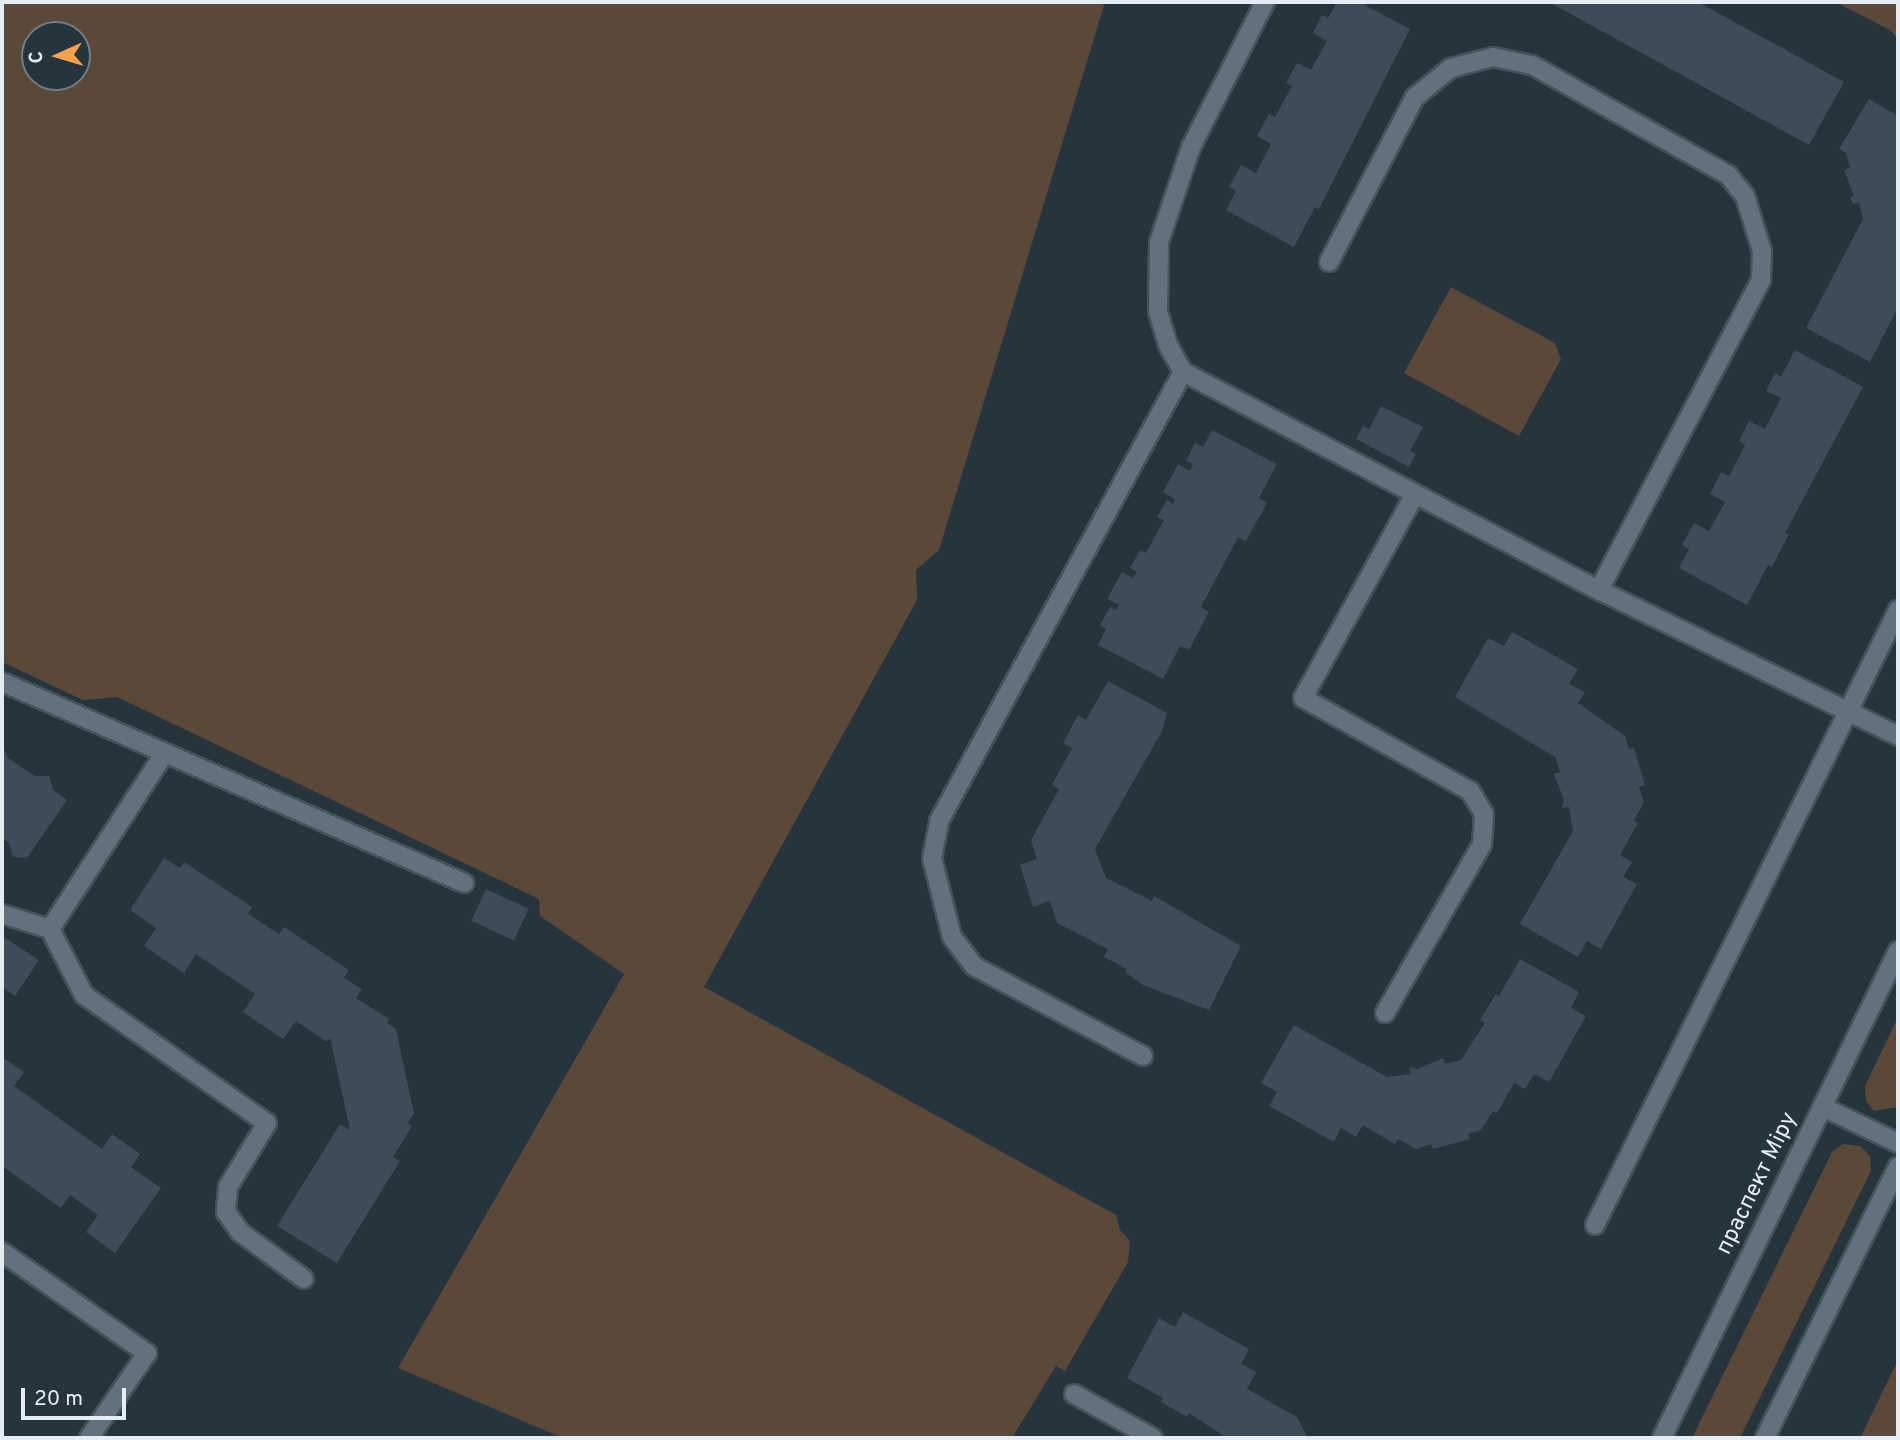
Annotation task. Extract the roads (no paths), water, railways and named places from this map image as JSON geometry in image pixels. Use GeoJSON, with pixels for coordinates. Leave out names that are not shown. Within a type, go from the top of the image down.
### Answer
{"type":"FeatureCollection","features":[{"type":"Feature","properties":{"kind":"street"},"geometry":{"type":"LineString","coordinates":[[1265,2],[1191,147],[1158,242],[1158,312],[1168,345],[1184,372],[1414,496],[1898,736]]}},
{"type":"Feature","properties":{"kind":"street"},"geometry":{"type":"LineString","coordinates":[[1329,262],[1415,97],[1451,68],[1493,57],[1532,65],[1728,175],[1737,185],[1745,196],[1762,251],[1761,280],[1599,590]]}},
{"type":"Feature","properties":{"kind":"street"},"geometry":{"type":"LineString","coordinates":[[1143,1056],[974,966],[952,937],[932,858],[939,821],[1184,372]]}},
{"type":"Feature","properties":{"kind":"street"},"geometry":{"type":"LineString","coordinates":[[1385,1013],[1482,844],[1484,814],[1470,791],[1303,698],[1414,496]]}},
{"type":"Feature","properties":{"kind":"street"},"geometry":{"type":"LineString","coordinates":[[1595,1225],[1850,713],[1898,610]]}},
{"type":"Feature","properties":{"kind":"street"},"geometry":{"type":"LineString","coordinates":[[2,682],[464,883]]}},
{"type":"Feature","properties":{"kind":"street"},"geometry":{"type":"LineString","coordinates":[[50,929],[164,754]]}},
{"type":"Feature","properties":{"kind":"street"},"geometry":{"type":"LineString","coordinates":[[2,914],[50,929],[84,995],[267,1123],[228,1187],[226,1212],[240,1232],[304,1279]]}},
{"type":"Feature","properties":{"kind":"street","name":"праспект Міру"},"geometry":{"type":"LineString","coordinates":[[1662,1438],[1898,951]]}},
{"type":"Feature","properties":{"kind":"street"},"geometry":{"type":"LineString","coordinates":[[1823,1107],[1898,1143]]}},
{"type":"Feature","properties":{"kind":"street"},"geometry":{"type":"LineString","coordinates":[[1765,1438],[1898,1167]]}},
{"type":"Feature","properties":{"kind":"street"},"geometry":{"type":"LineString","coordinates":[[2,1252],[147,1353],[89,1438]]}},
{"type":"Feature","properties":{"kind":"street"},"geometry":{"type":"LineString","coordinates":[[1074,1394],[1153,1438]]}}]}
